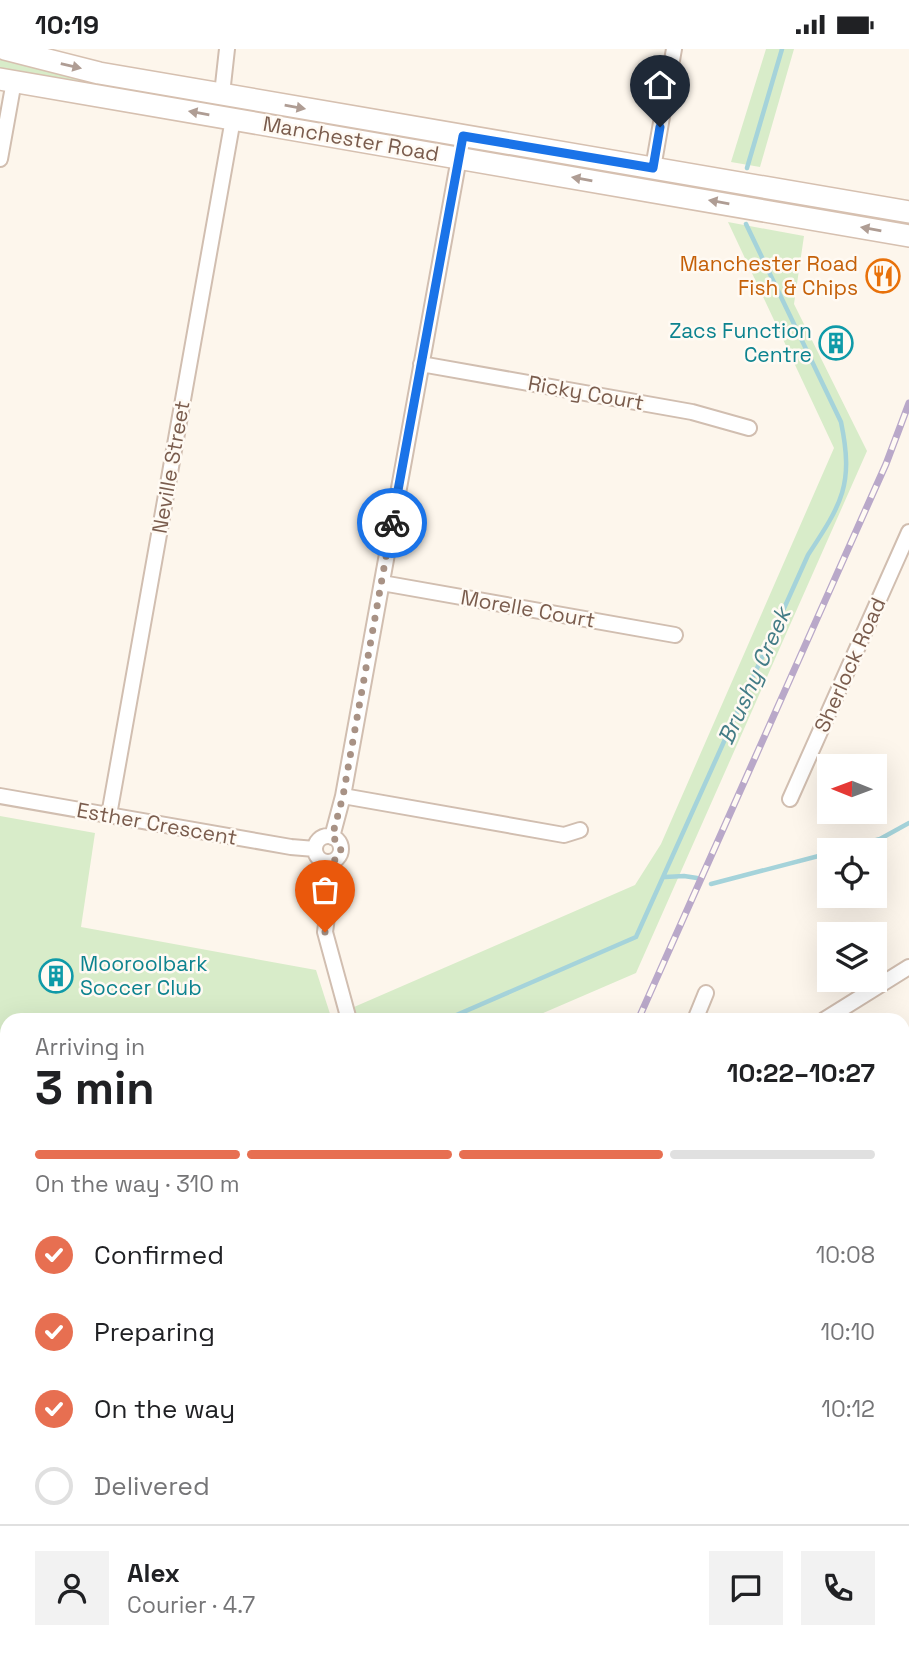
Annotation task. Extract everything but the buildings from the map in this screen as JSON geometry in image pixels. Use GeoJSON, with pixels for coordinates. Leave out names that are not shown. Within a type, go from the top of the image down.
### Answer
{"type":"FeatureCollection","features":[{"type":"Feature","properties":{"kind":"main road","name":"Manchester Road"},"geometry":{"type":"LineString","coordinates":[[5,49],[99,73],[909,212]]}},
{"type":"Feature","properties":{"kind":"main road","name":"Manchester Road"},"geometry":{"type":"LineString","coordinates":[[7,80],[909,236]]}},
{"type":"Feature","properties":{"kind":"main road"},"geometry":{"type":"LineString","coordinates":[[649,191],[653,168]]}},
{"type":"Feature","properties":{"kind":"street"},"geometry":{"type":"LineString","coordinates":[[222,94],[228,49]]}},
{"type":"Feature","properties":{"kind":"street"},"geometry":{"type":"LineString","coordinates":[[653,168],[674,49]]}},
{"type":"Feature","properties":{"kind":"street"},"geometry":{"type":"LineString","coordinates":[[0,159],[7,80]]}},
{"type":"Feature","properties":{"kind":"street","name":"Neville Street"},"geometry":{"type":"LineString","coordinates":[[108,815],[233,119]]}},
{"type":"Feature","properties":{"kind":"street"},"geometry":{"type":"LineString","coordinates":[[332,837],[343,796],[463,136]]}},
{"type":"Feature","properties":{"kind":"street","name":"Ricky Court"},"geometry":{"type":"LineString","coordinates":[[421,364],[692,412],[749,428]]}},
{"type":"Feature","properties":{"kind":"street","name":"Sherlock Road"},"geometry":{"type":"LineString","coordinates":[[790,799],[909,531]]}},
{"type":"Feature","properties":{"kind":"street","name":"Morelle Court"},"geometry":{"type":"LineString","coordinates":[[382,583],[675,635]]}},
{"type":"Feature","properties":{"kind":"street","name":"Esther Crescent"},"geometry":{"type":"LineString","coordinates":[[0,796],[315,849]]}},
{"type":"Feature","properties":{"kind":"street"},"geometry":{"type":"LineString","coordinates":[[343,796],[564,835],[580,830]]}},
{"type":"Feature","properties":{"kind":"street"},"geometry":{"type":"LineString","coordinates":[[332,837],[339,843],[341,851],[337,859],[330,862],[321,860],[315,849],[319,840],[332,837]]}},
{"type":"Feature","properties":{"kind":"street"},"geometry":{"type":"LineString","coordinates":[[330,862],[331,887],[325,932],[347,1013]]}},
{"type":"Feature","properties":{"kind":"street"},"geometry":{"type":"LineString","coordinates":[[835,1013],[909,967]]}},
{"type":"Feature","properties":{"kind":"street"},"geometry":{"type":"LineString","coordinates":[[700,1013],[706,993]]}},
{"type":"Feature","properties":{"kind":"green space"},"geometry":{"type":"Polygon","coordinates":[[[766,49],[794,49],[760,167],[731,162],[766,49]]]}},
{"type":"Feature","properties":{"kind":"green space"},"geometry":{"type":"Polygon","coordinates":[[[0,56],[375,133],[374,137],[0,72],[0,56]]]}},
{"type":"Feature","properties":{"kind":"green space"},"geometry":{"type":"Polygon","coordinates":[[[728,222],[804,236],[794,304],[867,451],[636,973],[543,1013],[340,1013],[635,885],[661,844],[834,448],[728,222]]]}},
{"type":"Feature","properties":{"kind":"green space"},"geometry":{"type":"Polygon","coordinates":[[[0,816],[95,833],[81,927],[316,970],[330,1013],[0,1013],[0,816]]]}},
{"type":"Feature","properties":{"kind":"waterway","name":"Brushy Creek"},"geometry":{"type":"LineString","coordinates":[[747,168],[782,49]]}},
{"type":"Feature","properties":{"kind":"waterway","name":"Brushy Creek"},"geometry":{"type":"LineString","coordinates":[[461,1013],[636,937],[808,555],[837,507],[842,493],[846,462],[841,422],[746,224]]}},
{"type":"Feature","properties":{"kind":"waterway"},"geometry":{"type":"LineString","coordinates":[[882,838],[909,823]]}},
{"type":"Feature","properties":{"kind":"waterway"},"geometry":{"type":"LineString","coordinates":[[711,884],[817,856]]}},
{"type":"Feature","properties":{"kind":"waterway"},"geometry":{"type":"LineString","coordinates":[[665,877],[697,878]]}},
{"type":"Feature","properties":{"kind":"railway"},"geometry":{"type":"LineString","coordinates":[[641,1013],[886,464],[909,403]]}},
{"type":"Feature","properties":{"kind":"way so far"},"geometry":{"type":"LineString","coordinates":[[325,932],[331,887],[330,862],[337,859],[341,851],[339,843],[332,837],[343,796],[392,523]]}},
{"type":"Feature","properties":{"kind":"place","name":"Manchester Road Fish & Chips"},"geometry":{"type":"Point","coordinates":[883,276]}},
{"type":"Feature","properties":{"kind":"place","name":"Zacs Function Centre"},"geometry":{"type":"Point","coordinates":[836,343]}},
{"type":"Feature","properties":{"kind":"place","name":"Mooroolbark Soccer Club"},"geometry":{"type":"Point","coordinates":[56,976]}},
{"type":"Feature","properties":{"kind":"route"},"geometry":{"type":"LineString","coordinates":[[392,523],[463,136],[653,168],[660,127]]}}]}
